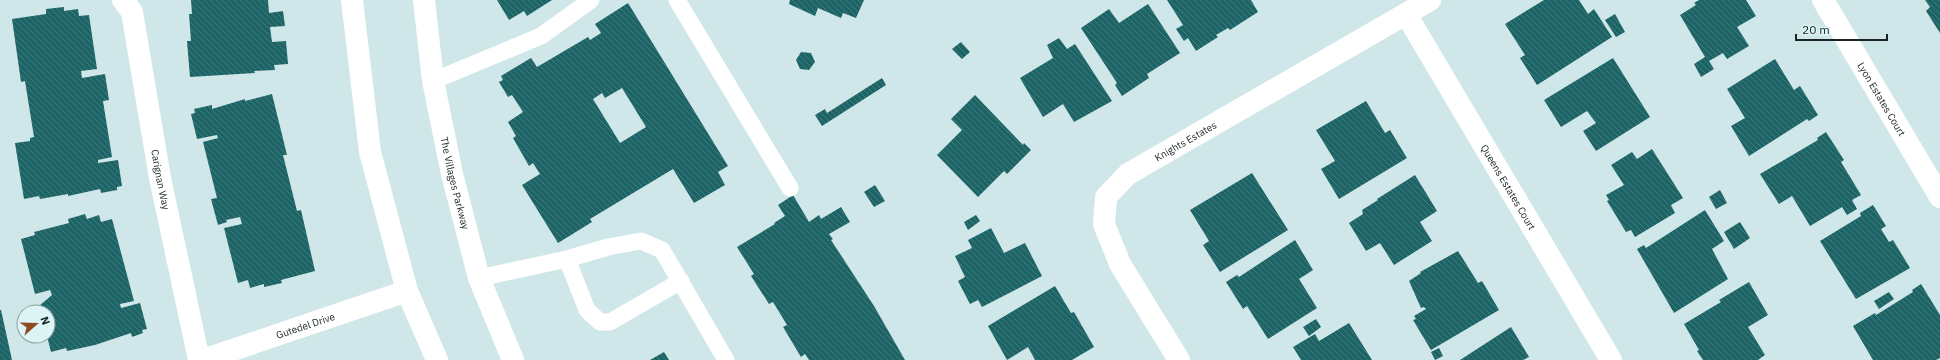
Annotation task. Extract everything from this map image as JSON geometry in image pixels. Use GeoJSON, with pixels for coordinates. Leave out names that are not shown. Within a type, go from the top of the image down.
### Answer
{"type":"FeatureCollection","features":[{"type":"Feature","properties":{"kind":"street","name":"Carignan Way"},"geometry":{"type":"LineString","coordinates":[[123,0],[132,12],[160,178],[199,360]]}},
{"type":"Feature","properties":{"kind":"street"},"geometry":{"type":"LineString","coordinates":[[352,0],[370,152],[407,291],[437,360]]}},
{"type":"Feature","properties":{"kind":"street","name":"The Villages Parkway"},"geometry":{"type":"LineString","coordinates":[[424,0],[433,82],[452,174],[479,278],[513,360]]}},
{"type":"Feature","properties":{"kind":"street","name":"Knights Estates"},"geometry":{"type":"LineString","coordinates":[[1179,360],[1120,264],[1104,224],[1106,197],[1128,174],[1430,0]]}},
{"type":"Feature","properties":{"kind":"street","name":"Lyon Estates Court"},"geometry":{"type":"LineString","coordinates":[[1823,0],[1940,197]]}},
{"type":"Feature","properties":{"kind":"street","name":"Queens Estates Court"},"geometry":{"type":"LineString","coordinates":[[1406,14],[1611,360]]}},
{"type":"Feature","properties":{"kind":"street","name":"Gutedel Drive"},"geometry":{"type":"LineString","coordinates":[[203,360],[407,291]]}},
{"type":"Feature","properties":{"kind":"lane"},"geometry":{"type":"LineString","coordinates":[[433,82],[541,36],[591,0]]}},
{"type":"Feature","properties":{"kind":"lane"},"geometry":{"type":"LineString","coordinates":[[677,0],[790,188]]}},
{"type":"Feature","properties":{"kind":"lane"},"geometry":{"type":"LineString","coordinates":[[479,278],[567,259],[608,247],[641,241],[662,250],[726,360]]}},
{"type":"Feature","properties":{"kind":"lane"},"geometry":{"type":"LineString","coordinates":[[567,259],[587,310],[600,322],[610,322],[681,281]]}},
{"type":"Feature","properties":{"kind":"building"},"geometry":{"type":"Polygon","coordinates":[[[191,0],[268,0],[269,13],[283,11],[285,26],[270,27],[272,42],[286,41],[288,64],[274,65],[275,70],[254,71],[255,73],[190,77],[187,41],[191,41],[189,14],[192,14],[191,0]]]}},
{"type":"Feature","properties":{"kind":"building"},"geometry":{"type":"Polygon","coordinates":[[[497,0],[552,0],[527,16],[524,11],[509,20],[497,0]]]}},
{"type":"Feature","properties":{"kind":"building"},"geometry":{"type":"Polygon","coordinates":[[[790,0],[864,0],[856,18],[843,13],[841,18],[818,8],[815,16],[789,4],[790,0]]]}},
{"type":"Feature","properties":{"kind":"building"},"geometry":{"type":"Polygon","coordinates":[[[1167,0],[1251,0],[1258,12],[1230,30],[1228,28],[1216,35],[1218,37],[1196,51],[1188,38],[1184,41],[1176,29],[1183,25],[1167,0]]]}},
{"type":"Feature","properties":{"kind":"building"},"geometry":{"type":"Polygon","coordinates":[[[1544,0],[1579,0],[1588,14],[1594,9],[1612,37],[1537,85],[1520,58],[1525,55],[1505,24],[1544,0]]]}},
{"type":"Feature","properties":{"kind":"building"},"geometry":{"type":"Polygon","coordinates":[[[1699,0],[1746,0],[1756,16],[1737,27],[1749,46],[1727,59],[1723,53],[1709,61],[1714,69],[1701,77],[1694,64],[1705,57],[1680,15],[1696,5],[1694,3],[1699,0]]]}},
{"type":"Feature","properties":{"kind":"building"},"geometry":{"type":"Polygon","coordinates":[[[1925,0],[1940,0],[1940,33],[1926,11],[1930,7],[1925,0]]]}},
{"type":"Feature","properties":{"kind":"building"},"geometry":{"type":"Polygon","coordinates":[[[628,3],[728,166],[718,172],[725,185],[694,203],[673,169],[590,219],[592,222],[558,243],[522,185],[540,174],[533,163],[529,166],[513,138],[516,136],[508,122],[523,112],[512,95],[508,97],[499,82],[503,80],[501,76],[531,58],[537,67],[588,37],[590,40],[601,33],[595,24],[628,3]],[[622,88],[605,98],[602,93],[593,99],[620,143],[646,127],[622,88]]]}},
{"type":"Feature","properties":{"kind":"building"},"geometry":{"type":"Polygon","coordinates":[[[1148,4],[1180,53],[1147,74],[1149,78],[1122,96],[1115,85],[1117,83],[1081,28],[1109,9],[1119,23],[1148,4]]]}},
{"type":"Feature","properties":{"kind":"building"},"geometry":{"type":"Polygon","coordinates":[[[64,7],[64,11],[78,9],[79,16],[89,15],[97,69],[81,71],[82,78],[105,74],[109,100],[103,101],[112,157],[98,160],[98,163],[118,160],[122,186],[117,187],[117,190],[101,193],[100,189],[68,196],[68,194],[40,199],[39,196],[24,199],[15,143],[30,141],[30,138],[34,137],[25,81],[21,82],[12,19],[46,14],[46,9],[64,7]]]}},
{"type":"Feature","properties":{"kind":"building"},"geometry":{"type":"Polygon","coordinates":[[[1615,14],[1625,32],[1616,37],[1605,20],[1615,14]]]}},
{"type":"Feature","properties":{"kind":"building"},"geometry":{"type":"Polygon","coordinates":[[[1059,38],[1067,49],[1075,44],[1112,101],[1074,122],[1063,104],[1043,117],[1020,78],[1053,58],[1047,45],[1059,38]]]}},
{"type":"Feature","properties":{"kind":"building"},"geometry":{"type":"Polygon","coordinates":[[[961,42],[970,52],[962,59],[952,49],[961,42]]]}},
{"type":"Feature","properties":{"kind":"building"},"geometry":{"type":"Polygon","coordinates":[[[801,52],[811,53],[815,62],[809,70],[800,69],[796,60],[801,52]]]}},
{"type":"Feature","properties":{"kind":"building"},"geometry":{"type":"Polygon","coordinates":[[[1613,58],[1650,117],[1596,151],[1583,131],[1596,123],[1587,111],[1561,127],[1544,100],[1613,58]]]}},
{"type":"Feature","properties":{"kind":"building"},"geometry":{"type":"Polygon","coordinates":[[[1775,59],[1794,90],[1800,86],[1818,115],[1809,121],[1807,119],[1749,156],[1731,126],[1745,118],[1727,89],[1775,59]]]}},
{"type":"Feature","properties":{"kind":"building"},"geometry":{"type":"Polygon","coordinates":[[[882,78],[886,85],[822,126],[815,115],[825,109],[827,113],[882,78]]]}},
{"type":"Feature","properties":{"kind":"building"},"geometry":{"type":"Polygon","coordinates":[[[272,94],[287,155],[283,155],[297,211],[301,210],[315,271],[281,280],[282,283],[264,287],[264,284],[250,288],[248,280],[238,283],[224,228],[242,224],[240,217],[226,220],[227,222],[218,225],[211,199],[217,198],[203,142],[218,138],[217,135],[197,139],[191,114],[195,113],[194,109],[212,105],[212,109],[245,99],[245,101],[272,94]]]}},
{"type":"Feature","properties":{"kind":"building"},"geometry":{"type":"Polygon","coordinates":[[[975,95],[1023,145],[1024,143],[1031,150],[1007,174],[1004,171],[978,197],[937,155],[962,130],[951,119],[975,95]]]}},
{"type":"Feature","properties":{"kind":"building"},"geometry":{"type":"Polygon","coordinates":[[[1366,101],[1385,133],[1390,130],[1407,158],[1339,199],[1321,169],[1335,161],[1316,130],[1366,101]]]}},
{"type":"Feature","properties":{"kind":"building"},"geometry":{"type":"Polygon","coordinates":[[[1826,132],[1844,160],[1841,162],[1861,195],[1852,200],[1857,209],[1847,215],[1842,207],[1810,226],[1792,196],[1779,204],[1760,174],[1818,140],[1817,138],[1826,132]]]}},
{"type":"Feature","properties":{"kind":"building"},"geometry":{"type":"Polygon","coordinates":[[[1652,149],[1683,198],[1671,205],[1675,213],[1635,237],[1631,230],[1626,232],[1607,201],[1609,200],[1606,195],[1624,185],[1611,165],[1632,152],[1637,159],[1652,149]]]}},
{"type":"Feature","properties":{"kind":"building"},"geometry":{"type":"Polygon","coordinates":[[[1252,173],[1288,230],[1220,272],[1203,245],[1209,241],[1190,210],[1252,173]]]}},
{"type":"Feature","properties":{"kind":"building"},"geometry":{"type":"Polygon","coordinates":[[[1415,175],[1437,211],[1420,222],[1432,241],[1394,265],[1380,243],[1366,251],[1349,223],[1363,214],[1362,210],[1378,200],[1377,199],[1415,175]]]}},
{"type":"Feature","properties":{"kind":"building"},"geometry":{"type":"Polygon","coordinates":[[[875,185],[885,201],[874,207],[864,192],[875,185]]]}},
{"type":"Feature","properties":{"kind":"building"},"geometry":{"type":"Polygon","coordinates":[[[1720,190],[1727,203],[1716,209],[1709,197],[1720,190]]]}},
{"type":"Feature","properties":{"kind":"building"},"geometry":{"type":"Polygon","coordinates":[[[793,195],[809,222],[819,215],[821,219],[841,207],[850,222],[829,234],[833,239],[831,240],[874,306],[905,360],[809,360],[805,354],[801,357],[783,327],[787,325],[773,302],[769,304],[751,276],[754,274],[737,247],[775,224],[774,223],[785,216],[778,205],[793,195]]]}},
{"type":"Feature","properties":{"kind":"building"},"geometry":{"type":"Polygon","coordinates":[[[1873,205],[1886,226],[1881,229],[1889,242],[1893,240],[1910,268],[1856,299],[1820,241],[1861,216],[1860,213],[1873,205]]]}},
{"type":"Feature","properties":{"kind":"building"},"geometry":{"type":"Polygon","coordinates":[[[1705,210],[1724,241],[1712,249],[1728,279],[1674,313],[1637,249],[1644,245],[1646,248],[1705,210]]]}},
{"type":"Feature","properties":{"kind":"building"},"geometry":{"type":"Polygon","coordinates":[[[85,214],[87,219],[99,215],[101,222],[112,219],[134,301],[120,304],[121,308],[140,303],[147,329],[142,330],[143,333],[132,337],[131,333],[95,345],[67,351],[66,348],[51,352],[49,344],[56,344],[56,304],[41,304],[52,295],[50,290],[35,294],[21,239],[35,235],[34,232],[69,223],[68,219],[85,214]]]}},
{"type":"Feature","properties":{"kind":"building"},"geometry":{"type":"Polygon","coordinates":[[[976,215],[980,221],[968,230],[964,222],[976,215]]]}},
{"type":"Feature","properties":{"kind":"building"},"geometry":{"type":"Polygon","coordinates":[[[1740,222],[1750,238],[1734,249],[1724,232],[1740,222]]]}},
{"type":"Feature","properties":{"kind":"building"},"geometry":{"type":"Polygon","coordinates":[[[991,228],[1004,253],[1025,243],[1042,276],[982,307],[978,300],[970,304],[958,281],[965,277],[955,256],[972,248],[968,240],[991,228]]]}},
{"type":"Feature","properties":{"kind":"building"},"geometry":{"type":"Polygon","coordinates":[[[1295,240],[1313,270],[1299,279],[1317,308],[1268,339],[1247,306],[1243,309],[1226,282],[1237,275],[1239,277],[1295,240]]]}},
{"type":"Feature","properties":{"kind":"building"},"geometry":{"type":"Polygon","coordinates":[[[1458,251],[1478,283],[1482,281],[1499,310],[1431,350],[1413,320],[1416,319],[1414,316],[1426,309],[1424,307],[1421,308],[1409,281],[1421,273],[1420,272],[1458,251]]]}},
{"type":"Feature","properties":{"kind":"building"},"geometry":{"type":"Polygon","coordinates":[[[1749,282],[1768,315],[1748,327],[1765,355],[1758,360],[1703,360],[1684,324],[1721,302],[1719,300],[1749,282]]]}},
{"type":"Feature","properties":{"kind":"building"},"geometry":{"type":"Polygon","coordinates":[[[1921,284],[1940,315],[1940,358],[1936,360],[1873,360],[1853,326],[1875,313],[1876,315],[1913,292],[1912,290],[1921,284]]]}},
{"type":"Feature","properties":{"kind":"building"},"geometry":{"type":"Polygon","coordinates":[[[1055,286],[1071,313],[1074,312],[1094,347],[1072,360],[1035,360],[1028,347],[1007,360],[988,326],[1055,286]]]}},
{"type":"Feature","properties":{"kind":"building"},"geometry":{"type":"Polygon","coordinates":[[[1889,292],[1894,299],[1879,309],[1874,301],[1889,292]]]}},
{"type":"Feature","properties":{"kind":"building"},"geometry":{"type":"Polygon","coordinates":[[[1,310],[12,360],[0,360],[1,310]]]}},
{"type":"Feature","properties":{"kind":"building"},"geometry":{"type":"Polygon","coordinates":[[[1316,319],[1321,327],[1309,336],[1303,327],[1316,319]]]}},
{"type":"Feature","properties":{"kind":"building"},"geometry":{"type":"Polygon","coordinates":[[[1349,323],[1372,360],[1301,360],[1293,347],[1315,334],[1319,341],[1349,323]]]}},
{"type":"Feature","properties":{"kind":"building"},"geometry":{"type":"Polygon","coordinates":[[[1511,327],[1529,357],[1523,360],[1460,360],[1511,327]]]}},
{"type":"Feature","properties":{"kind":"building"},"geometry":{"type":"Polygon","coordinates":[[[1439,348],[1443,356],[1435,360],[1431,352],[1439,348]]]}},
{"type":"Feature","properties":{"kind":"building"},"geometry":{"type":"Polygon","coordinates":[[[664,352],[669,360],[650,360],[664,352]]]}}]}
